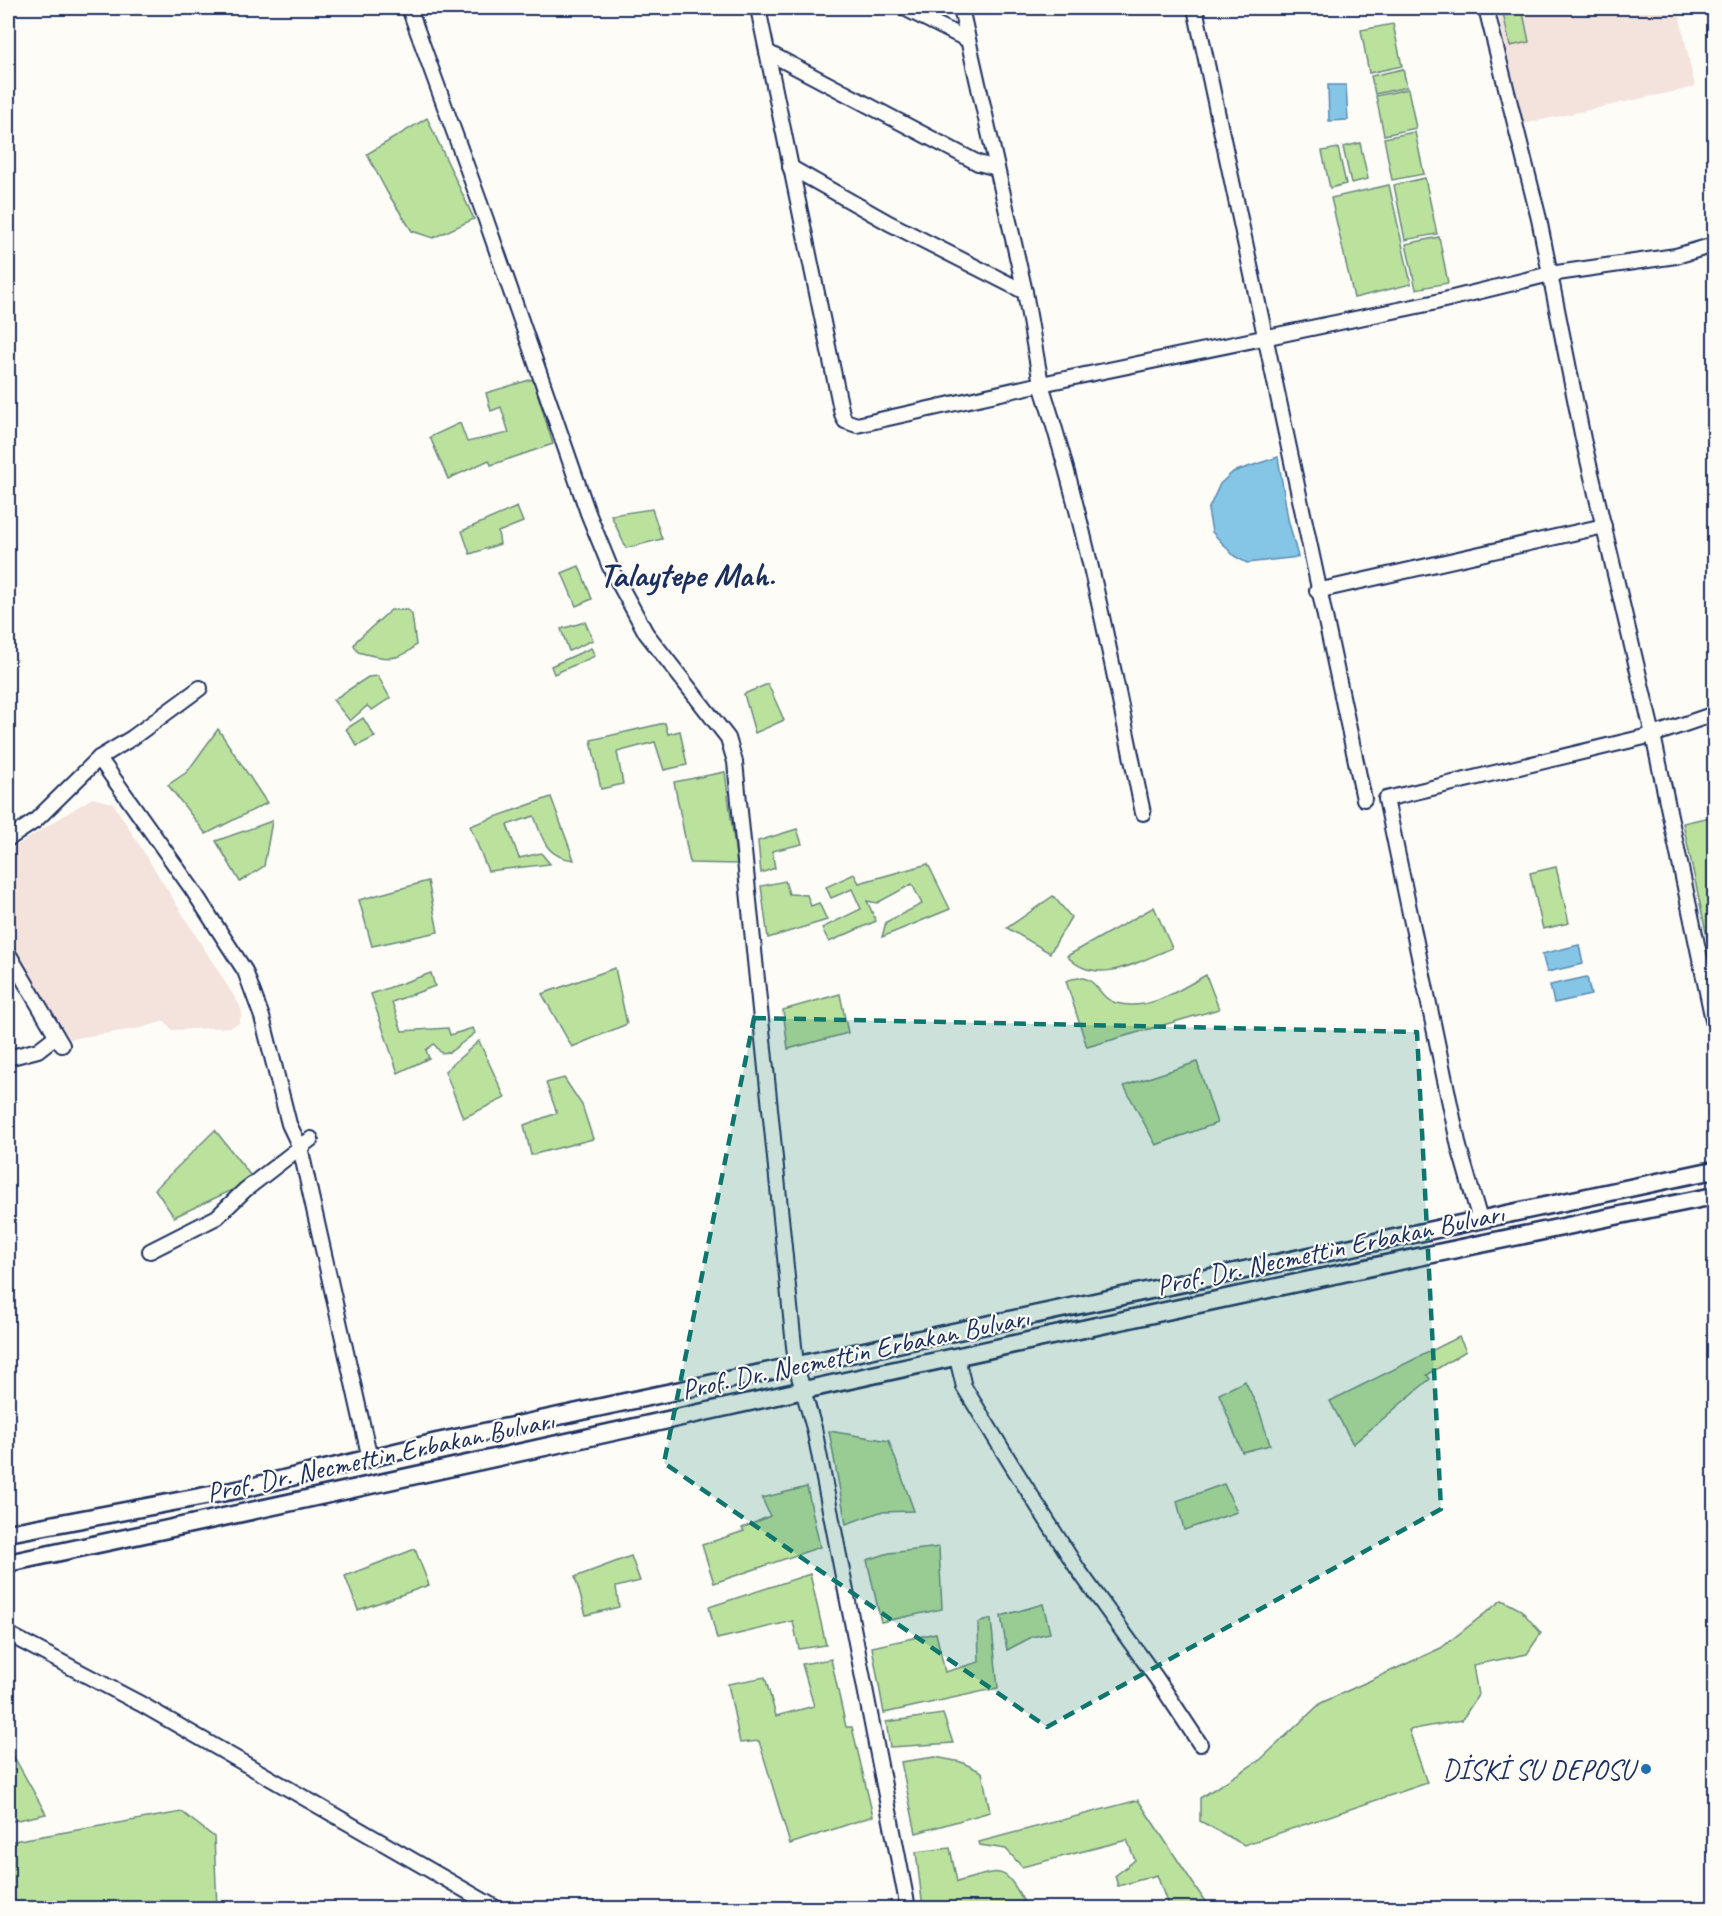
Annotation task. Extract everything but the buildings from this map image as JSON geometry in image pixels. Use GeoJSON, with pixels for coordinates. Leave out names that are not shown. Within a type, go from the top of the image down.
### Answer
{"type":"FeatureCollection","features":[{"type":"Feature","properties":{"kind":"main road","name":"Prof. Dr. Necmettin Erbakan Bulvarı"},"geometry":{"type":"LineString","coordinates":[[8,1533],[242,1489],[437,1442],[1714,1170]]}},
{"type":"Feature","properties":{"kind":"main road","name":"Prof. Dr. Necmettin Erbakan Bulvarı"},"geometry":{"type":"LineString","coordinates":[[8,1563],[802,1393],[1406,1259],[1714,1196]]}},
{"type":"Feature","properties":{"kind":"street"},"geometry":{"type":"LineString","coordinates":[[409,8],[486,216],[588,513],[610,567],[646,633],[728,738],[735,762],[796,1366],[814,1428],[908,1908]]}},
{"type":"Feature","properties":{"kind":"street"},"geometry":{"type":"LineString","coordinates":[[758,8],[845,421],[857,425],[1263,336],[1432,303],[1550,274],[1676,256],[1714,245]]}},
{"type":"Feature","properties":{"kind":"street"},"geometry":{"type":"LineString","coordinates":[[904,8],[968,40]]}},
{"type":"Feature","properties":{"kind":"street"},"geometry":{"type":"LineString","coordinates":[[961,8],[1025,292],[1041,384],[1093,577],[1143,813]]}},
{"type":"Feature","properties":{"kind":"street"},"geometry":{"type":"LineString","coordinates":[[1195,8],[1317,591],[1364,799]]}},
{"type":"Feature","properties":{"kind":"street"},"geometry":{"type":"LineString","coordinates":[[1486,8],[1539,219],[1583,439],[1653,735],[1714,1025]]}},
{"type":"Feature","properties":{"kind":"street"},"geometry":{"type":"LineString","coordinates":[[767,51],[978,163],[997,168]]}},
{"type":"Feature","properties":{"kind":"street"},"geometry":{"type":"LineString","coordinates":[[790,166],[889,223],[1025,292]]}},
{"type":"Feature","properties":{"kind":"street"},"geometry":{"type":"LineString","coordinates":[[1317,591],[1604,526]]}},
{"type":"Feature","properties":{"kind":"street"},"geometry":{"type":"LineString","coordinates":[[8,839],[35,821],[99,758],[132,738],[200,688]]}},
{"type":"Feature","properties":{"kind":"street"},"geometry":{"type":"LineString","coordinates":[[1480,1220],[1460,1148],[1386,799],[1653,735],[1714,714]]}},
{"type":"Feature","properties":{"kind":"street"},"geometry":{"type":"LineString","coordinates":[[99,758],[192,889],[245,971],[262,1017],[289,1124],[305,1143],[370,1459]]}},
{"type":"Feature","properties":{"kind":"street"},"geometry":{"type":"LineString","coordinates":[[8,953],[59,1040],[38,1050],[8,1058]]}},
{"type":"Feature","properties":{"kind":"street"},"geometry":{"type":"LineString","coordinates":[[150,1251],[217,1217],[245,1190],[305,1143]]}},
{"type":"Feature","properties":{"kind":"street"},"geometry":{"type":"LineString","coordinates":[[957,1358],[964,1387],[1013,1467],[1077,1568],[1157,1679],[1200,1744]]}},
{"type":"Feature","properties":{"kind":"street"},"geometry":{"type":"LineString","coordinates":[[8,1634],[141,1704],[496,1908]]}},
{"type":"Feature","properties":{"kind":"highlighted area"},"geometry":{"type":"Polygon","coordinates":[[[754,1018],[1417,1032],[1441,1509],[1047,1727],[664,1463],[754,1018]]]}},
{"type":"Feature","properties":{"kind":"shaded area"},"geometry":{"type":"Polygon","coordinates":[[[1497,8],[1678,8],[1695,87],[1523,124],[1497,8]]]}},
{"type":"Feature","properties":{"kind":"shaded area"},"geometry":{"type":"Polygon","coordinates":[[[92,798],[113,803],[240,1006],[242,1012],[239,1023],[231,1027],[172,1030],[165,1021],[141,1028],[70,1039],[8,940],[8,851],[92,798]]]}},
{"type":"Feature","properties":{"kind":"green space"},"geometry":{"type":"Polygon","coordinates":[[[1502,8],[1522,8],[1529,42],[1510,46],[1502,8]]]}},
{"type":"Feature","properties":{"kind":"green space"},"geometry":{"type":"Polygon","coordinates":[[[1393,24],[1402,66],[1369,73],[1361,30],[1393,24]]]}},
{"type":"Feature","properties":{"kind":"green space"},"geometry":{"type":"Polygon","coordinates":[[[1403,69],[1407,87],[1375,94],[1371,76],[1403,69]]]}},
{"type":"Feature","properties":{"kind":"green space"},"geometry":{"type":"Polygon","coordinates":[[[1408,89],[1416,128],[1384,135],[1376,96],[1408,89]]]}},
{"type":"Feature","properties":{"kind":"green space"},"geometry":{"type":"Polygon","coordinates":[[[427,118],[474,219],[433,238],[412,231],[387,192],[367,154],[427,118]]]}},
{"type":"Feature","properties":{"kind":"green space"},"geometry":{"type":"Polygon","coordinates":[[[1415,132],[1424,174],[1392,180],[1384,138],[1415,132]]]}},
{"type":"Feature","properties":{"kind":"green space"},"geometry":{"type":"Polygon","coordinates":[[[1360,143],[1368,179],[1351,183],[1343,147],[1360,143]]]}},
{"type":"Feature","properties":{"kind":"green space"},"geometry":{"type":"Polygon","coordinates":[[[1338,148],[1346,184],[1330,188],[1322,151],[1338,148]]]}},
{"type":"Feature","properties":{"kind":"green space"},"geometry":{"type":"Polygon","coordinates":[[[1425,178],[1437,234],[1405,240],[1394,185],[1425,178]]]}},
{"type":"Feature","properties":{"kind":"green space"},"geometry":{"type":"Polygon","coordinates":[[[1389,185],[1411,284],[1354,298],[1331,198],[1389,185]]]}},
{"type":"Feature","properties":{"kind":"green space"},"geometry":{"type":"Polygon","coordinates":[[[1439,237],[1448,283],[1416,289],[1406,244],[1439,237]]]}},
{"type":"Feature","properties":{"kind":"green space"},"geometry":{"type":"Polygon","coordinates":[[[533,379],[553,444],[491,465],[489,460],[448,479],[430,437],[460,423],[467,442],[509,433],[501,407],[491,411],[486,393],[533,379]]]}},
{"type":"Feature","properties":{"kind":"green space"},"geometry":{"type":"Polygon","coordinates":[[[517,507],[523,522],[498,532],[500,544],[470,554],[462,531],[517,507]]]}},
{"type":"Feature","properties":{"kind":"green space"},"geometry":{"type":"Polygon","coordinates":[[[652,509],[662,539],[626,548],[611,515],[652,509]]]}},
{"type":"Feature","properties":{"kind":"green space"},"geometry":{"type":"Polygon","coordinates":[[[579,566],[592,599],[576,606],[562,573],[579,566]]]}},
{"type":"Feature","properties":{"kind":"green space"},"geometry":{"type":"Polygon","coordinates":[[[391,610],[408,610],[412,614],[416,645],[402,655],[388,658],[358,652],[354,645],[357,640],[391,610]]]}},
{"type":"Feature","properties":{"kind":"green space"},"geometry":{"type":"Polygon","coordinates":[[[585,622],[593,640],[569,651],[561,629],[585,622]]]}},
{"type":"Feature","properties":{"kind":"green space"},"geometry":{"type":"Polygon","coordinates":[[[591,648],[595,656],[554,674],[551,666],[591,648]]]}},
{"type":"Feature","properties":{"kind":"green space"},"geometry":{"type":"Polygon","coordinates":[[[378,676],[390,698],[372,710],[367,706],[350,721],[333,700],[368,677],[378,676]]]}},
{"type":"Feature","properties":{"kind":"green space"},"geometry":{"type":"Polygon","coordinates":[[[768,684],[784,720],[755,733],[744,694],[768,684]]]}},
{"type":"Feature","properties":{"kind":"green space"},"geometry":{"type":"Polygon","coordinates":[[[363,718],[375,737],[357,746],[346,729],[363,718]]]}},
{"type":"Feature","properties":{"kind":"green space"},"geometry":{"type":"Polygon","coordinates":[[[665,723],[668,734],[680,731],[687,765],[664,770],[655,742],[617,752],[623,784],[601,789],[591,740],[665,723]]]}},
{"type":"Feature","properties":{"kind":"green space"},"geometry":{"type":"Polygon","coordinates":[[[218,729],[267,803],[206,834],[168,785],[187,772],[218,729]]]}},
{"type":"Feature","properties":{"kind":"green space"},"geometry":{"type":"Polygon","coordinates":[[[725,772],[737,864],[690,863],[674,782],[725,772]]]}},
{"type":"Feature","properties":{"kind":"green space"},"geometry":{"type":"Polygon","coordinates":[[[551,797],[574,860],[557,855],[546,846],[534,816],[507,825],[519,858],[541,853],[550,864],[488,871],[470,826],[551,797]]]}},
{"type":"Feature","properties":{"kind":"green space"},"geometry":{"type":"Polygon","coordinates":[[[1714,816],[1714,888],[1711,889],[1714,905],[1714,970],[1683,823],[1714,816]]]}},
{"type":"Feature","properties":{"kind":"green space"},"geometry":{"type":"Polygon","coordinates":[[[272,821],[264,866],[240,882],[216,841],[272,821]]]}},
{"type":"Feature","properties":{"kind":"green space"},"geometry":{"type":"Polygon","coordinates":[[[797,829],[802,844],[772,851],[775,868],[761,873],[758,841],[797,829]]]}},
{"type":"Feature","properties":{"kind":"green space"},"geometry":{"type":"Polygon","coordinates":[[[928,864],[950,909],[882,937],[886,922],[922,904],[912,884],[877,903],[867,901],[876,921],[829,942],[822,928],[861,909],[852,889],[831,898],[826,887],[854,874],[859,883],[928,864]]]}},
{"type":"Feature","properties":{"kind":"green space"},"geometry":{"type":"Polygon","coordinates":[[[1556,867],[1569,923],[1543,929],[1530,873],[1556,867]]]}},
{"type":"Feature","properties":{"kind":"green space"},"geometry":{"type":"Polygon","coordinates":[[[428,881],[438,932],[372,946],[359,900],[428,881]]]}},
{"type":"Feature","properties":{"kind":"green space"},"geometry":{"type":"Polygon","coordinates":[[[785,881],[789,894],[807,895],[811,906],[819,903],[827,920],[768,938],[761,886],[785,881]]]}},
{"type":"Feature","properties":{"kind":"green space"},"geometry":{"type":"Polygon","coordinates":[[[1053,896],[1071,917],[1050,953],[1007,928],[1053,896]]]}},
{"type":"Feature","properties":{"kind":"green space"},"geometry":{"type":"Polygon","coordinates":[[[1154,907],[1172,948],[1132,965],[1105,971],[1091,970],[1067,956],[1154,907]]]}},
{"type":"Feature","properties":{"kind":"green space"},"geometry":{"type":"Polygon","coordinates":[[[615,968],[627,1024],[572,1047],[542,994],[615,968]]]}},
{"type":"Feature","properties":{"kind":"green space"},"geometry":{"type":"Polygon","coordinates":[[[431,973],[435,986],[392,1002],[402,1031],[448,1028],[450,1035],[473,1028],[475,1033],[450,1052],[441,1053],[434,1044],[426,1050],[429,1058],[398,1073],[371,994],[431,973]]]}},
{"type":"Feature","properties":{"kind":"green space"},"geometry":{"type":"Polygon","coordinates":[[[1206,975],[1219,1009],[1087,1047],[1066,981],[1077,978],[1085,979],[1091,981],[1109,1000],[1128,1005],[1140,1005],[1174,993],[1206,975]]]}},
{"type":"Feature","properties":{"kind":"green space"},"geometry":{"type":"Polygon","coordinates":[[[840,994],[848,1033],[788,1049],[783,1010],[840,994]]]}},
{"type":"Feature","properties":{"kind":"green space"},"geometry":{"type":"Polygon","coordinates":[[[479,1041],[505,1098],[463,1118],[445,1071],[479,1041]]]}},
{"type":"Feature","properties":{"kind":"green space"},"geometry":{"type":"Polygon","coordinates":[[[1197,1062],[1217,1123],[1156,1145],[1124,1086],[1197,1062]]]}},
{"type":"Feature","properties":{"kind":"green space"},"geometry":{"type":"Polygon","coordinates":[[[564,1078],[582,1105],[593,1139],[531,1155],[524,1125],[557,1113],[546,1083],[564,1078]]]}},
{"type":"Feature","properties":{"kind":"green space"},"geometry":{"type":"Polygon","coordinates":[[[215,1130],[254,1180],[174,1217],[155,1189],[215,1130]]]}},
{"type":"Feature","properties":{"kind":"green space"},"geometry":{"type":"Polygon","coordinates":[[[1459,1337],[1466,1351],[1427,1375],[1430,1379],[1353,1444],[1330,1401],[1459,1337]]]}},
{"type":"Feature","properties":{"kind":"green space"},"geometry":{"type":"Polygon","coordinates":[[[1245,1381],[1259,1410],[1270,1445],[1242,1452],[1219,1394],[1245,1381]]]}},
{"type":"Feature","properties":{"kind":"green space"},"geometry":{"type":"Polygon","coordinates":[[[829,1431],[889,1441],[914,1511],[880,1512],[846,1524],[829,1431]]]}},
{"type":"Feature","properties":{"kind":"green space"},"geometry":{"type":"Polygon","coordinates":[[[1224,1484],[1237,1512],[1184,1530],[1177,1501],[1224,1484]]]}},
{"type":"Feature","properties":{"kind":"green space"},"geometry":{"type":"Polygon","coordinates":[[[807,1487],[820,1547],[714,1583],[702,1545],[744,1531],[742,1528],[770,1516],[762,1498],[807,1487]]]}},
{"type":"Feature","properties":{"kind":"green space"},"geometry":{"type":"Polygon","coordinates":[[[939,1547],[942,1609],[881,1622],[867,1560],[889,1553],[939,1547]]]}},
{"type":"Feature","properties":{"kind":"green space"},"geometry":{"type":"Polygon","coordinates":[[[415,1549],[429,1585],[358,1610],[345,1576],[415,1549]]]}},
{"type":"Feature","properties":{"kind":"green space"},"geometry":{"type":"Polygon","coordinates":[[[631,1556],[640,1581],[616,1587],[619,1607],[586,1615],[575,1577],[631,1556]]]}},
{"type":"Feature","properties":{"kind":"green space"},"geometry":{"type":"Polygon","coordinates":[[[810,1574],[826,1645],[799,1649],[793,1621],[717,1639],[709,1607],[810,1574]]]}},
{"type":"Feature","properties":{"kind":"green space"},"geometry":{"type":"Polygon","coordinates":[[[1502,1600],[1521,1610],[1541,1633],[1527,1654],[1473,1665],[1478,1695],[1462,1720],[1409,1730],[1427,1783],[1244,1845],[1200,1821],[1200,1798],[1260,1760],[1321,1703],[1441,1648],[1502,1600]]]}},
{"type":"Feature","properties":{"kind":"green space"},"geometry":{"type":"Polygon","coordinates":[[[1043,1604],[1050,1633],[1032,1637],[1007,1650],[1001,1616],[1043,1604]]]}},
{"type":"Feature","properties":{"kind":"green space"},"geometry":{"type":"Polygon","coordinates":[[[991,1619],[998,1688],[884,1713],[872,1647],[936,1633],[945,1672],[979,1662],[978,1623],[991,1619]]]}},
{"type":"Feature","properties":{"kind":"green space"},"geometry":{"type":"Polygon","coordinates":[[[831,1659],[846,1727],[852,1727],[873,1816],[790,1844],[759,1741],[740,1743],[728,1684],[765,1677],[776,1716],[814,1706],[802,1664],[831,1659]]]}},
{"type":"Feature","properties":{"kind":"green space"},"geometry":{"type":"Polygon","coordinates":[[[943,1714],[953,1743],[890,1747],[886,1722],[943,1714]]]}},
{"type":"Feature","properties":{"kind":"green space"},"geometry":{"type":"Polygon","coordinates":[[[8,1746],[46,1814],[8,1822],[8,1746]]]}},
{"type":"Feature","properties":{"kind":"green space"},"geometry":{"type":"Polygon","coordinates":[[[935,1757],[961,1762],[982,1772],[990,1812],[916,1833],[901,1762],[935,1757]]]}},
{"type":"Feature","properties":{"kind":"green space"},"geometry":{"type":"Polygon","coordinates":[[[1138,1800],[1206,1903],[1195,1908],[1169,1908],[1157,1875],[1118,1886],[1115,1876],[1135,1860],[1127,1840],[1022,1867],[1006,1849],[980,1845],[979,1842],[1138,1800]]]}},
{"type":"Feature","properties":{"kind":"green space"},"geometry":{"type":"Polygon","coordinates":[[[182,1812],[214,1837],[217,1908],[8,1908],[8,1842],[182,1812]]]}},
{"type":"Feature","properties":{"kind":"green space"},"geometry":{"type":"Polygon","coordinates":[[[950,1848],[957,1882],[984,1874],[1000,1873],[1012,1882],[1026,1906],[923,1908],[916,1852],[950,1848]]]}},
{"type":"Feature","properties":{"kind":"water"},"geometry":{"type":"Polygon","coordinates":[[[1328,85],[1346,85],[1348,120],[1329,121],[1328,85]]]}},
{"type":"Feature","properties":{"kind":"water"},"geometry":{"type":"Polygon","coordinates":[[[1278,457],[1288,519],[1298,557],[1247,563],[1234,556],[1212,532],[1208,510],[1220,484],[1233,472],[1278,457]]]}},
{"type":"Feature","properties":{"kind":"water"},"geometry":{"type":"Polygon","coordinates":[[[1579,945],[1583,964],[1547,972],[1542,954],[1579,945]]]}},
{"type":"Feature","properties":{"kind":"water"},"geometry":{"type":"Polygon","coordinates":[[[1587,977],[1591,995],[1554,1003],[1550,985],[1587,977]]]}},
{"type":"Feature","properties":{"kind":"place","name":"DİSKİ SU DEPOSU"},"geometry":{"type":"Point","coordinates":[1646,1769]}},
{"type":"Feature","properties":{"kind":"district","name":"Talaytepe Mah."},"geometry":{"type":"Point","coordinates":[687,574]}}]}
